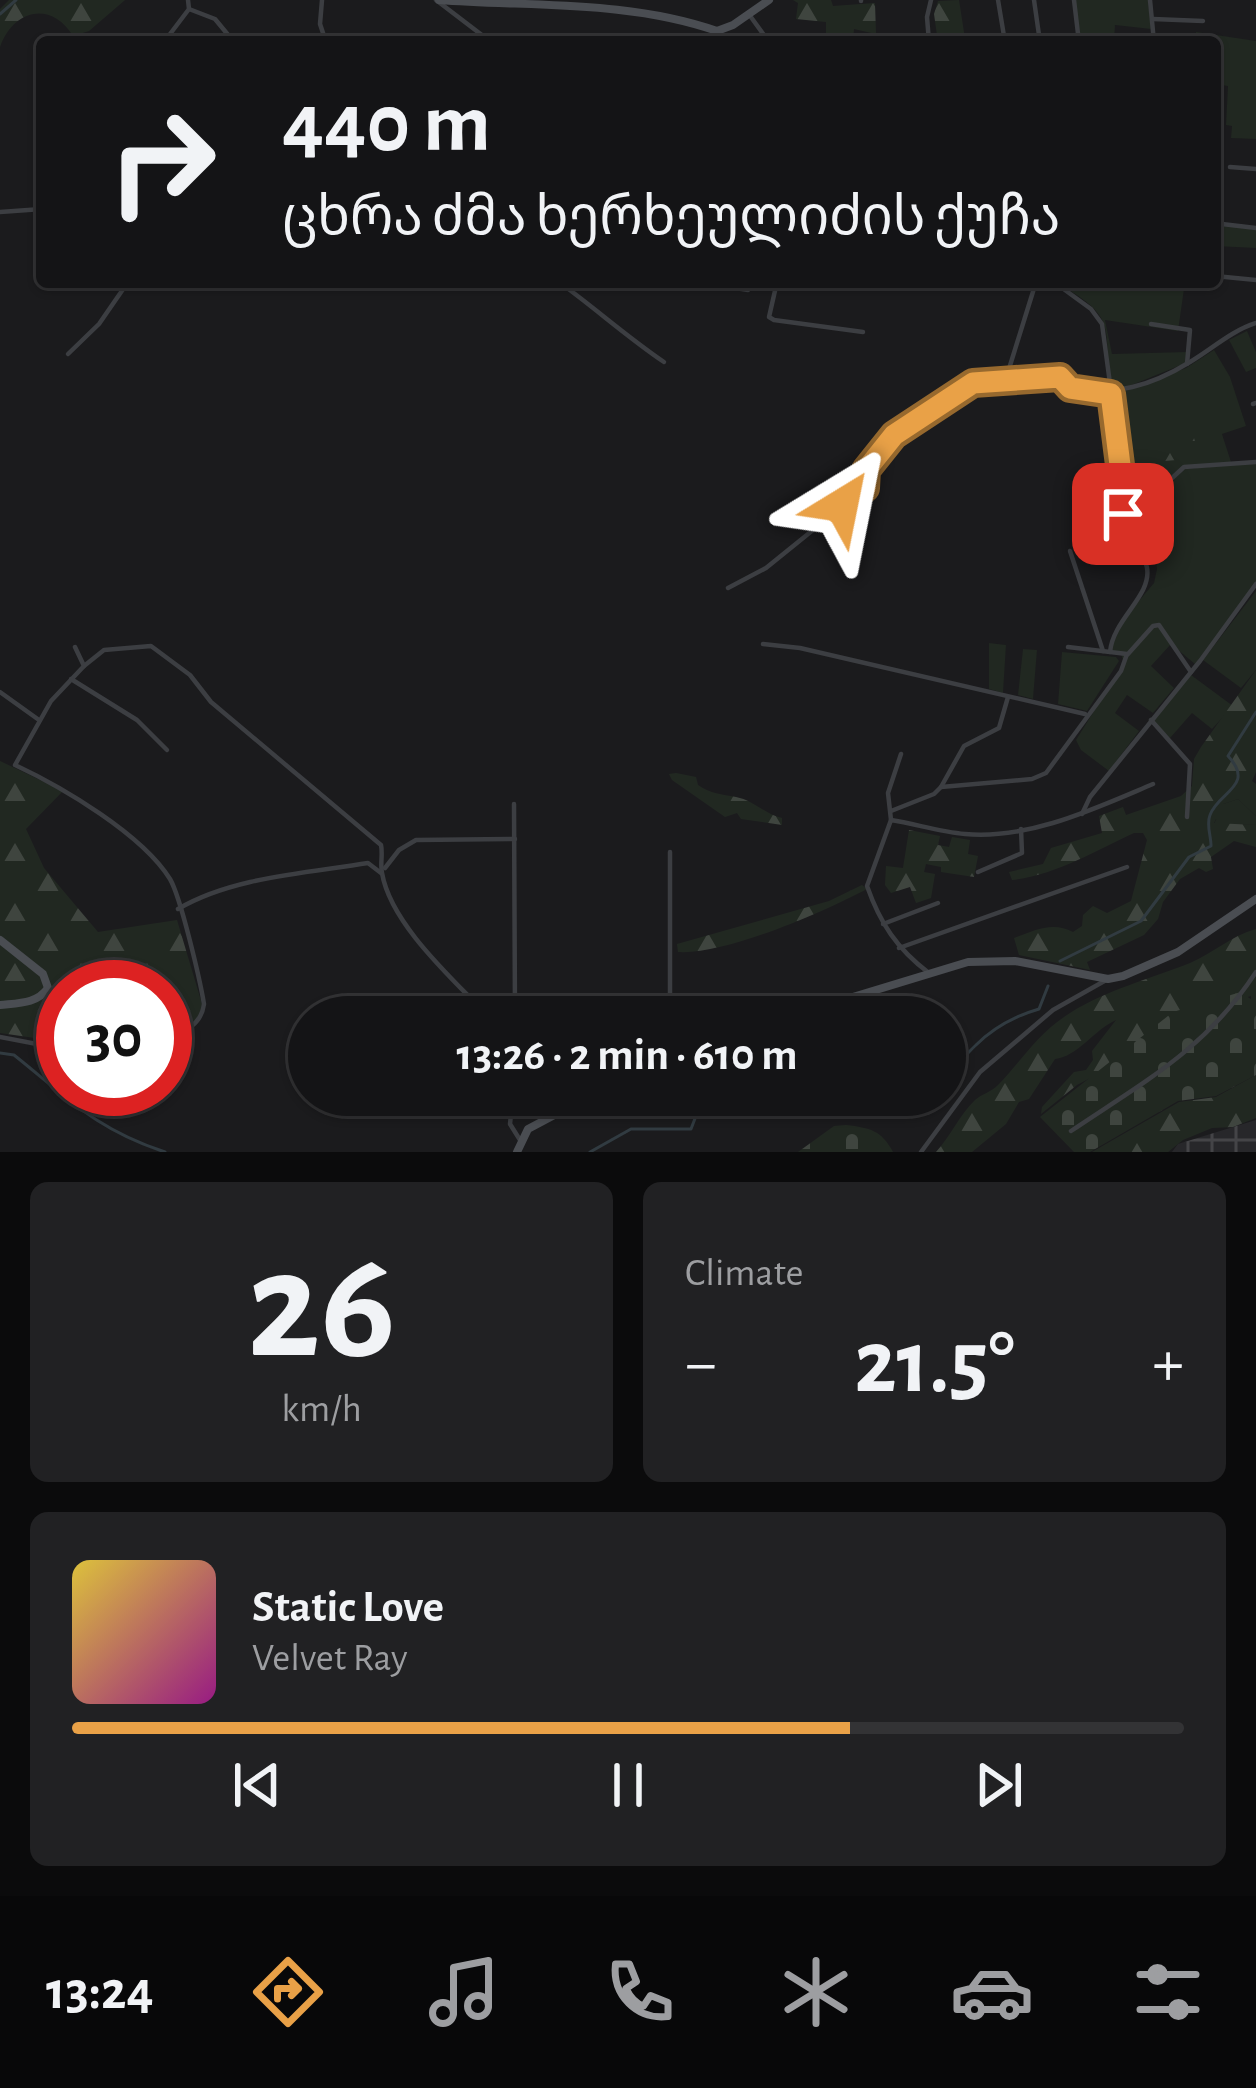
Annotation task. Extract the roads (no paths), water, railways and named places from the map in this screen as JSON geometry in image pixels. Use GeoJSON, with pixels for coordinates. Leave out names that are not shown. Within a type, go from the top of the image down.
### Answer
{"type":"FeatureCollection","features":[{"type":"Feature","properties":{"kind":"main road"},"geometry":{"type":"LineString","coordinates":[[437,0],[605,3],[680,16],[716,31],[725,30],[769,0]]}},
{"type":"Feature","properties":{"kind":"main road"},"geometry":{"type":"LineString","coordinates":[[855,996],[968,962],[1015,961],[1108,979],[1178,952],[1256,899]]}},
{"type":"Feature","properties":{"kind":"main road"},"geometry":{"type":"LineString","coordinates":[[0,940],[43,974],[48,988],[29,1001],[0,1005]]}},
{"type":"Feature","properties":{"kind":"main road"},"geometry":{"type":"LineString","coordinates":[[517,1152],[520,1140],[549,1116]]}},
{"type":"Feature","properties":{"kind":"street"},"geometry":{"type":"LineString","coordinates":[[169,36],[189,10],[188,0]]}},
{"type":"Feature","properties":{"kind":"street"},"geometry":{"type":"LineString","coordinates":[[322,0],[324,36]]}},
{"type":"Feature","properties":{"kind":"street"},"geometry":{"type":"LineString","coordinates":[[437,0],[483,36]]}},
{"type":"Feature","properties":{"kind":"street"},"geometry":{"type":"LineString","coordinates":[[928,36],[926,17],[931,0]]}},
{"type":"Feature","properties":{"kind":"street"},"geometry":{"type":"LineString","coordinates":[[998,0],[1004,36]]}},
{"type":"Feature","properties":{"kind":"street"},"geometry":{"type":"LineString","coordinates":[[1034,0],[1039,36]]}},
{"type":"Feature","properties":{"kind":"street"},"geometry":{"type":"LineString","coordinates":[[1074,0],[1078,36]]}},
{"type":"Feature","properties":{"kind":"street"},"geometry":{"type":"LineString","coordinates":[[1150,0],[1154,36]]}},
{"type":"Feature","properties":{"kind":"street"},"geometry":{"type":"LineString","coordinates":[[189,10],[215,19],[229,36]]}},
{"type":"Feature","properties":{"kind":"street"},"geometry":{"type":"LineString","coordinates":[[748,13],[765,36]]}},
{"type":"Feature","properties":{"kind":"street"},"geometry":{"type":"LineString","coordinates":[[1153,19],[1203,21]]}},
{"type":"Feature","properties":{"kind":"street"},"geometry":{"type":"LineString","coordinates":[[1230,167],[1256,169]]}},
{"type":"Feature","properties":{"kind":"street"},"geometry":{"type":"LineString","coordinates":[[0,212],[36,209]]}},
{"type":"Feature","properties":{"kind":"street"},"geometry":{"type":"LineString","coordinates":[[1222,224],[1256,229]]}},
{"type":"Feature","properties":{"kind":"street"},"geometry":{"type":"LineString","coordinates":[[1221,276],[1256,280]]}},
{"type":"Feature","properties":{"kind":"street"},"geometry":{"type":"LineString","coordinates":[[68,354],[99,324],[124,288]]}},
{"type":"Feature","properties":{"kind":"street"},"geometry":{"type":"LineString","coordinates":[[566,288],[618,332],[664,362]]}},
{"type":"Feature","properties":{"kind":"street"},"geometry":{"type":"LineString","coordinates":[[736,288],[748,290]]}},
{"type":"Feature","properties":{"kind":"street"},"geometry":{"type":"LineString","coordinates":[[776,288],[769,316],[863,332]]}},
{"type":"Feature","properties":{"kind":"street"},"geometry":{"type":"LineString","coordinates":[[997,379],[1008,372],[1034,288]]}},
{"type":"Feature","properties":{"kind":"street"},"geometry":{"type":"LineString","coordinates":[[1062,288],[1091,309],[1102,324],[1120,465],[1113,500],[1142,550],[1148,581],[1113,630],[1107,652]]}},
{"type":"Feature","properties":{"kind":"street"},"geometry":{"type":"LineString","coordinates":[[728,588],[766,568],[865,488],[866,470],[894,435],[973,383],[1060,377],[1070,388],[1111,394],[1187,364],[1256,323]]}},
{"type":"Feature","properties":{"kind":"street"},"geometry":{"type":"LineString","coordinates":[[1151,324],[1190,330],[1187,364]]}},
{"type":"Feature","properties":{"kind":"street"},"geometry":{"type":"LineString","coordinates":[[1123,514],[1144,506],[1184,467],[1256,462]]}},
{"type":"Feature","properties":{"kind":"street"},"geometry":{"type":"LineString","coordinates":[[1070,551],[1107,652]]}},
{"type":"Feature","properties":{"kind":"street"},"geometry":{"type":"LineString","coordinates":[[1082,814],[1090,797],[1256,584]]}},
{"type":"Feature","properties":{"kind":"street"},"geometry":{"type":"LineString","coordinates":[[941,788],[1040,777],[1120,671],[1127,654],[1153,626],[1160,625],[1191,672]]}},
{"type":"Feature","properties":{"kind":"street"},"geometry":{"type":"LineString","coordinates":[[763,644],[800,648],[1086,715]]}},
{"type":"Feature","properties":{"kind":"street"},"geometry":{"type":"LineString","coordinates":[[192,960],[171,882],[143,850],[85,801],[15,765],[39,720],[70,679],[98,652],[113,647],[151,646],[162,651],[212,702],[381,845],[381,873],[398,911],[427,952],[469,996]]}},
{"type":"Feature","properties":{"kind":"street"},"geometry":{"type":"LineString","coordinates":[[75,647],[84,666]]}},
{"type":"Feature","properties":{"kind":"street"},"geometry":{"type":"LineString","coordinates":[[1068,647],[1127,654]]}},
{"type":"Feature","properties":{"kind":"street"},"geometry":{"type":"LineString","coordinates":[[70,679],[137,720],[167,751]]}},
{"type":"Feature","properties":{"kind":"street"},"geometry":{"type":"LineString","coordinates":[[0,692],[39,720]]}},
{"type":"Feature","properties":{"kind":"street"},"geometry":{"type":"LineString","coordinates":[[891,811],[941,788],[964,746],[999,728],[1008,697]]}},
{"type":"Feature","properties":{"kind":"street"},"geometry":{"type":"LineString","coordinates":[[1150,720],[1190,764],[1186,817]]}},
{"type":"Feature","properties":{"kind":"street"},"geometry":{"type":"LineString","coordinates":[[902,754],[888,794],[891,820],[867,886],[899,948],[929,973]]}},
{"type":"Feature","properties":{"kind":"street"},"geometry":{"type":"LineString","coordinates":[[891,820],[962,834],[1021,829],[1082,814],[1153,784]]}},
{"type":"Feature","properties":{"kind":"street"},"geometry":{"type":"LineString","coordinates":[[514,804],[515,996]]}},
{"type":"Feature","properties":{"kind":"street"},"geometry":{"type":"LineString","coordinates":[[978,872],[1022,853],[1021,829]]}},
{"type":"Feature","properties":{"kind":"street"},"geometry":{"type":"LineString","coordinates":[[381,873],[399,850],[416,840],[514,838]]}},
{"type":"Feature","properties":{"kind":"street"},"geometry":{"type":"LineString","coordinates":[[670,852],[670,996]]}},
{"type":"Feature","properties":{"kind":"street"},"geometry":{"type":"LineString","coordinates":[[178,909],[200,896],[319,871],[368,863],[381,873]]}},
{"type":"Feature","properties":{"kind":"street"},"geometry":{"type":"LineString","coordinates":[[899,948],[1127,867]]}},
{"type":"Feature","properties":{"kind":"street"},"geometry":{"type":"LineString","coordinates":[[883,924],[938,903]]}},
{"type":"Feature","properties":{"kind":"street"},"geometry":{"type":"LineString","coordinates":[[192,960],[204,1004],[202,1015],[192,1025]]}},
{"type":"Feature","properties":{"kind":"street"},"geometry":{"type":"LineString","coordinates":[[1071,1131],[1180,1059],[1239,998],[1256,972]]}},
{"type":"Feature","properties":{"kind":"street"},"geometry":{"type":"LineString","coordinates":[[921,1152],[980,1072],[1053,1010],[1108,979]]}},
{"type":"Feature","properties":{"kind":"street"},"geometry":{"type":"LineString","coordinates":[[0,1036],[36,1043]]}},
{"type":"Feature","properties":{"kind":"street"},"geometry":{"type":"LineString","coordinates":[[511,1116],[510,1124],[520,1140]]}},
{"type":"Feature","properties":{"kind":"waterway"},"geometry":{"type":"LineString","coordinates":[[0,14],[16,0]]}},
{"type":"Feature","properties":{"kind":"waterway"},"geometry":{"type":"LineString","coordinates":[[1060,961],[1141,921],[1189,857],[1211,846],[1210,815],[1237,782],[1236,766],[1228,756],[1256,712]]}},
{"type":"Feature","properties":{"kind":"waterway"},"geometry":{"type":"LineString","coordinates":[[966,1055],[998,1028],[1039,1009],[1048,986]]}},
{"type":"Feature","properties":{"kind":"waterway"},"geometry":{"type":"LineString","coordinates":[[0,1053],[14,1055],[101,1123],[165,1152]]}},
{"type":"Feature","properties":{"kind":"waterway"},"geometry":{"type":"LineString","coordinates":[[590,1152],[631,1129],[691,1129],[696,1116]]}}]}
